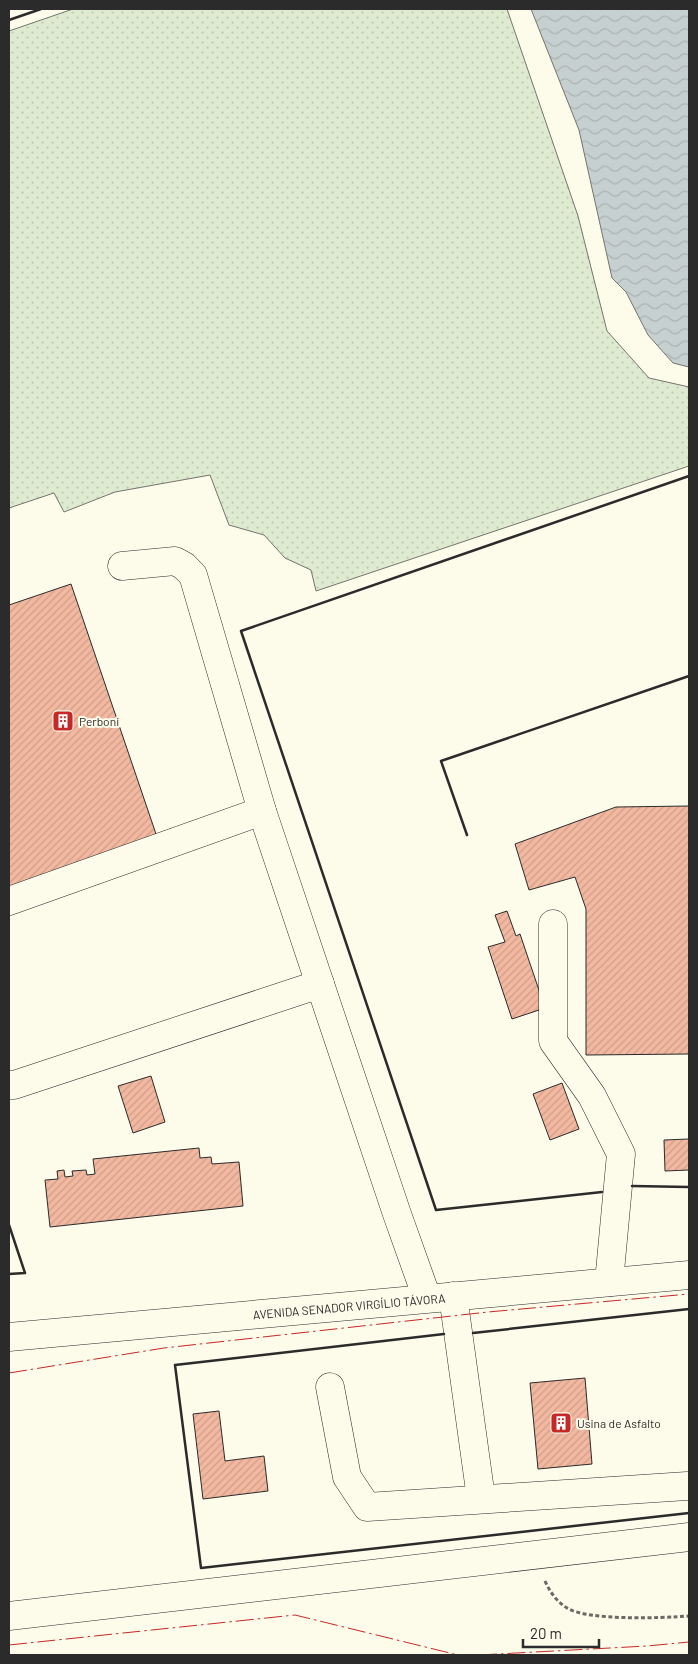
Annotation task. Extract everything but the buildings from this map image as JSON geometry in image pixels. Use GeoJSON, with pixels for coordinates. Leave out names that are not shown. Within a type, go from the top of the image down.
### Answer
{"type":"FeatureCollection","features":[{"type":"Feature","properties":{"kind":"main road"},"geometry":{"type":"LineString","coordinates":[[122,566],[175,561],[184,566],[193,575],[262,811],[397,1214],[440,1297],[481,1498]]}},
{"type":"Feature","properties":{"kind":"main road"},"geometry":{"type":"LineString","coordinates":[[9,901],[262,811]]}},
{"type":"Feature","properties":{"kind":"main road"},"geometry":{"type":"LineString","coordinates":[[553,924],[553,1041],[592,1096],[621,1154],[609,1282]]}},
{"type":"Feature","properties":{"kind":"main road"},"geometry":{"type":"LineString","coordinates":[[9,1084],[14,1085],[320,984]]}},
{"type":"Feature","properties":{"kind":"main road","name":"AVENIDA SENADOR VIRGÍLIO TÁVORA"},"geometry":{"type":"LineString","coordinates":[[9,1337],[689,1275]]}},
{"type":"Feature","properties":{"kind":"main road"},"geometry":{"type":"LineString","coordinates":[[330,1387],[347,1477],[367,1507],[481,1498],[687,1486]]}},
{"type":"Feature","properties":{"kind":"main road"},"geometry":{"type":"LineString","coordinates":[[9,1616],[689,1537]]}},
{"type":"Feature","properties":{"kind":"path"},"geometry":{"type":"LineString","coordinates":[[535,1555],[543,1578],[551,1593],[568,1608],[581,1614],[668,1618],[689,1616]]}},
{"type":"Feature","properties":{"kind":"green space"},"geometry":{"type":"Polygon","coordinates":[[[73,9],[507,9],[578,216],[607,331],[649,378],[689,387],[689,466],[316,591],[311,570],[285,558],[264,535],[229,525],[210,475],[115,492],[64,512],[54,493],[9,508],[9,31],[73,9]]]}},
{"type":"Feature","properties":{"kind":"water"},"geometry":{"type":"Polygon","coordinates":[[[531,9],[689,9],[689,367],[673,363],[648,335],[626,292],[612,278],[579,130],[531,9]]]}},
{"type":"Feature","properties":{"kind":"wall"},"geometry":{"type":"LineString","coordinates":[[9,20],[41,9]]}},
{"type":"Feature","properties":{"kind":"wall"},"geometry":{"type":"LineString","coordinates":[[602,1192],[436,1210],[241,631],[689,476]]}},
{"type":"Feature","properties":{"kind":"wall"},"geometry":{"type":"LineString","coordinates":[[467,835],[441,761],[689,676]]}},
{"type":"Feature","properties":{"kind":"wall"},"geometry":{"type":"LineString","coordinates":[[632,1186],[689,1187]]}},
{"type":"Feature","properties":{"kind":"wall"},"geometry":{"type":"LineString","coordinates":[[9,1225],[25,1273],[9,1274]]}},
{"type":"Feature","properties":{"kind":"wall"},"geometry":{"type":"LineString","coordinates":[[473,1333],[689,1309]]}},
{"type":"Feature","properties":{"kind":"wall"},"geometry":{"type":"LineString","coordinates":[[444,1334],[175,1365],[201,1568],[689,1513]]}},
{"type":"Feature","properties":{"kind":"power"},"geometry":{"type":"LineString","coordinates":[[9,1373],[164,1348],[488,1312],[689,1294]]}},
{"type":"Feature","properties":{"kind":"power"},"geometry":{"type":"LineString","coordinates":[[9,1645],[295,1615],[458,1655]]}},
{"type":"Feature","properties":{"kind":"power"},"geometry":{"type":"LineString","coordinates":[[479,1655],[689,1642]]}},
{"type":"Feature","properties":{"kind":"place","name":"Perboni"},"geometry":{"type":"Point","coordinates":[63,721]}},
{"type":"Feature","properties":{"kind":"place","name":"Usina de Asfalto"},"geometry":{"type":"Point","coordinates":[561,1423]}}]}
